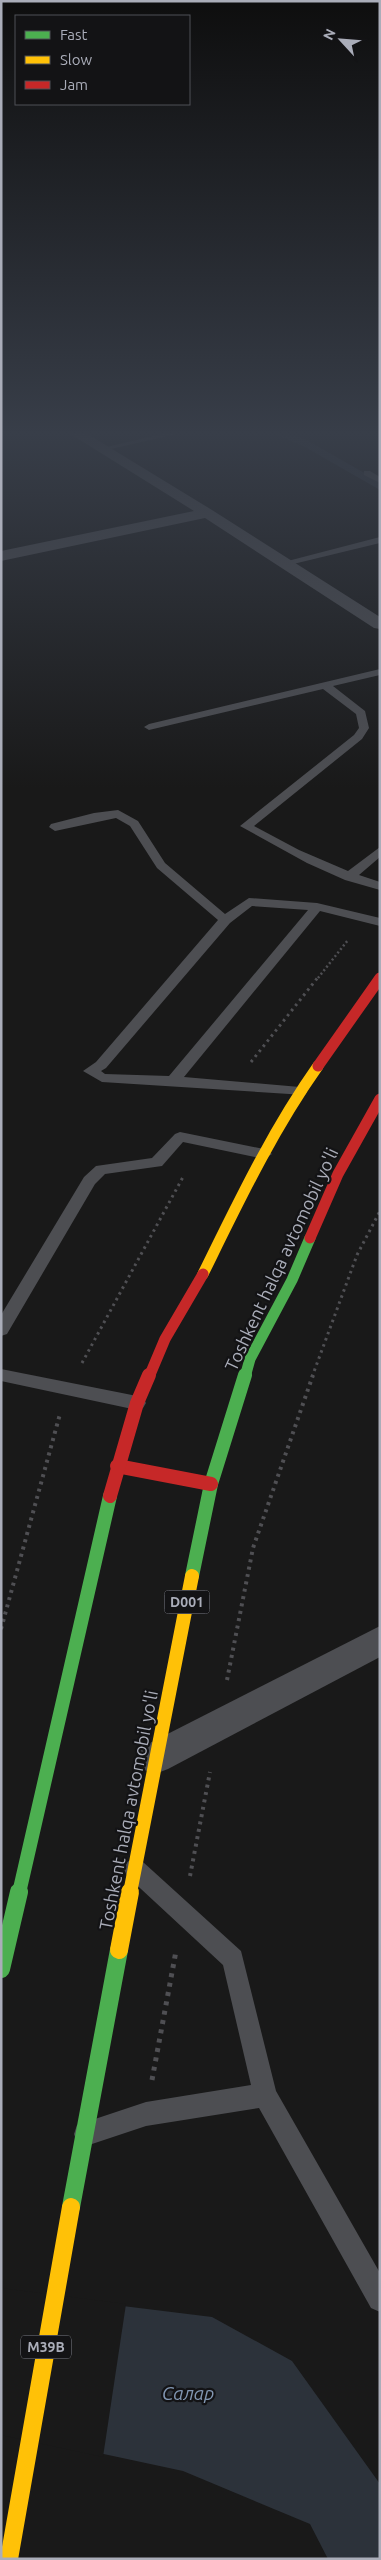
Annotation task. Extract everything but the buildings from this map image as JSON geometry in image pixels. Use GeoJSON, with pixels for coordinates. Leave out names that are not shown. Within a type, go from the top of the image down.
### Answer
{"type":"FeatureCollection","features":[{"type":"Feature","properties":{"kind":"highway"},"geometry":{"type":"LineString","coordinates":[[1,1969],[117,1466],[137,1403],[165,1339],[212,1259],[237,1204],[264,1154],[300,1092],[380,978]]}},
{"type":"Feature","properties":{"kind":"highway","name":"Toshkent halqa avtomobil yo'li"},"geometry":{"type":"LineString","coordinates":[[9,2559],[84,2135],[134,1868],[212,1484],[250,1358],[292,1280],[338,1174],[380,1099]]}},
{"type":"Feature","properties":{"kind":"highway"},"geometry":{"type":"LineString","coordinates":[[117,1466],[212,1484]]}},
{"type":"Feature","properties":{"kind":"street"},"geometry":{"type":"LineString","coordinates":[[1,556],[32,549]]}},
{"type":"Feature","properties":{"kind":"street"},"geometry":{"type":"LineString","coordinates":[[264,549],[380,624]]}},
{"type":"Feature","properties":{"kind":"street"},"geometry":{"type":"LineString","coordinates":[[155,1758],[380,1640]]}},
{"type":"Feature","properties":{"kind":"lane"},"geometry":{"type":"LineString","coordinates":[[285,563],[341,549]]}},
{"type":"Feature","properties":{"kind":"lane"},"geometry":{"type":"LineString","coordinates":[[149,727],[380,672]]}},
{"type":"Feature","properties":{"kind":"lane"},"geometry":{"type":"LineString","coordinates":[[326,686],[361,713],[364,728],[358,736],[246,826],[292,852],[349,877],[380,886]]}},
{"type":"Feature","properties":{"kind":"lane"},"geometry":{"type":"LineString","coordinates":[[54,828],[94,817],[118,814],[134,824],[161,865],[225,920]]}},
{"type":"Feature","properties":{"kind":"lane"},"geometry":{"type":"LineString","coordinates":[[349,877],[380,851]]}},
{"type":"Feature","properties":{"kind":"lane"},"geometry":{"type":"LineString","coordinates":[[300,1092],[172,1081],[102,1078],[90,1071],[100,1065],[225,920],[249,902],[317,907],[373,921]]}},
{"type":"Feature","properties":{"kind":"lane"},"geometry":{"type":"LineString","coordinates":[[172,1081],[317,907]]}},
{"type":"Feature","properties":{"kind":"lane"},"geometry":{"type":"LineString","coordinates":[[1,1330],[89,1181],[101,1170],[157,1162],[180,1137],[264,1154]]}},
{"type":"Feature","properties":{"kind":"lane"},"geometry":{"type":"LineString","coordinates":[[1,1375],[68,1387],[137,1403]]}},
{"type":"Feature","properties":{"kind":"lane"},"geometry":{"type":"LineString","coordinates":[[134,1868],[234,1959],[265,2096],[380,2299]]}},
{"type":"Feature","properties":{"kind":"lane"},"geometry":{"type":"LineString","coordinates":[[84,2135],[146,2114],[265,2096]]}},
{"type":"Feature","properties":{"kind":"path"},"geometry":{"type":"LineString","coordinates":[[236,1086],[258,1050],[373,921]]}},
{"type":"Feature","properties":{"kind":"path"},"geometry":{"type":"LineString","coordinates":[[1,1628],[68,1387],[203,1142]]}},
{"type":"Feature","properties":{"kind":"water","name":"Салар"},"geometry":{"type":"Polygon","coordinates":[[[1,2291],[212,2317],[292,2361],[380,2484],[380,2559],[328,2559],[310,2524],[183,2471],[1,2432],[1,2291]]]}},
{"type":"Feature","properties":{"kind":"pier"},"geometry":{"type":"Polygon","coordinates":[[[1,2288],[126,2304],[103,2457],[1,2435],[1,2288]]]}},
{"type":"Feature","properties":{"kind":"traffic: fast"},"geometry":{"type":"LineString","coordinates":[[192,1576],[211,1484],[250,1359],[292,1280],[310,1238]]}},
{"type":"Feature","properties":{"kind":"traffic: fast"},"geometry":{"type":"LineString","coordinates":[[1,1969],[110,1496]]}},
{"type":"Feature","properties":{"kind":"traffic: fast"},"geometry":{"type":"LineString","coordinates":[[71,2207],[119,1950]]}},
{"type":"Feature","properties":{"kind":"traffic: slow"},"geometry":{"type":"LineString","coordinates":[[203,1274],[237,1204],[289,1107],[318,1066]]}},
{"type":"Feature","properties":{"kind":"traffic: slow"},"geometry":{"type":"LineString","coordinates":[[119,1950],[192,1576]]}},
{"type":"Feature","properties":{"kind":"traffic: slow"},"geometry":{"type":"LineString","coordinates":[[9,2559],[71,2207]]}},
{"type":"Feature","properties":{"kind":"traffic: jam"},"geometry":{"type":"LineString","coordinates":[[318,1066],[380,978]]}},
{"type":"Feature","properties":{"kind":"traffic: jam"},"geometry":{"type":"LineString","coordinates":[[310,1238],[338,1174],[380,1099]]}},
{"type":"Feature","properties":{"kind":"traffic: jam"},"geometry":{"type":"LineString","coordinates":[[110,1496],[137,1403],[165,1339],[203,1274]]}},
{"type":"Feature","properties":{"kind":"traffic: jam"},"geometry":{"type":"LineString","coordinates":[[117,1466],[211,1484]]}}]}
